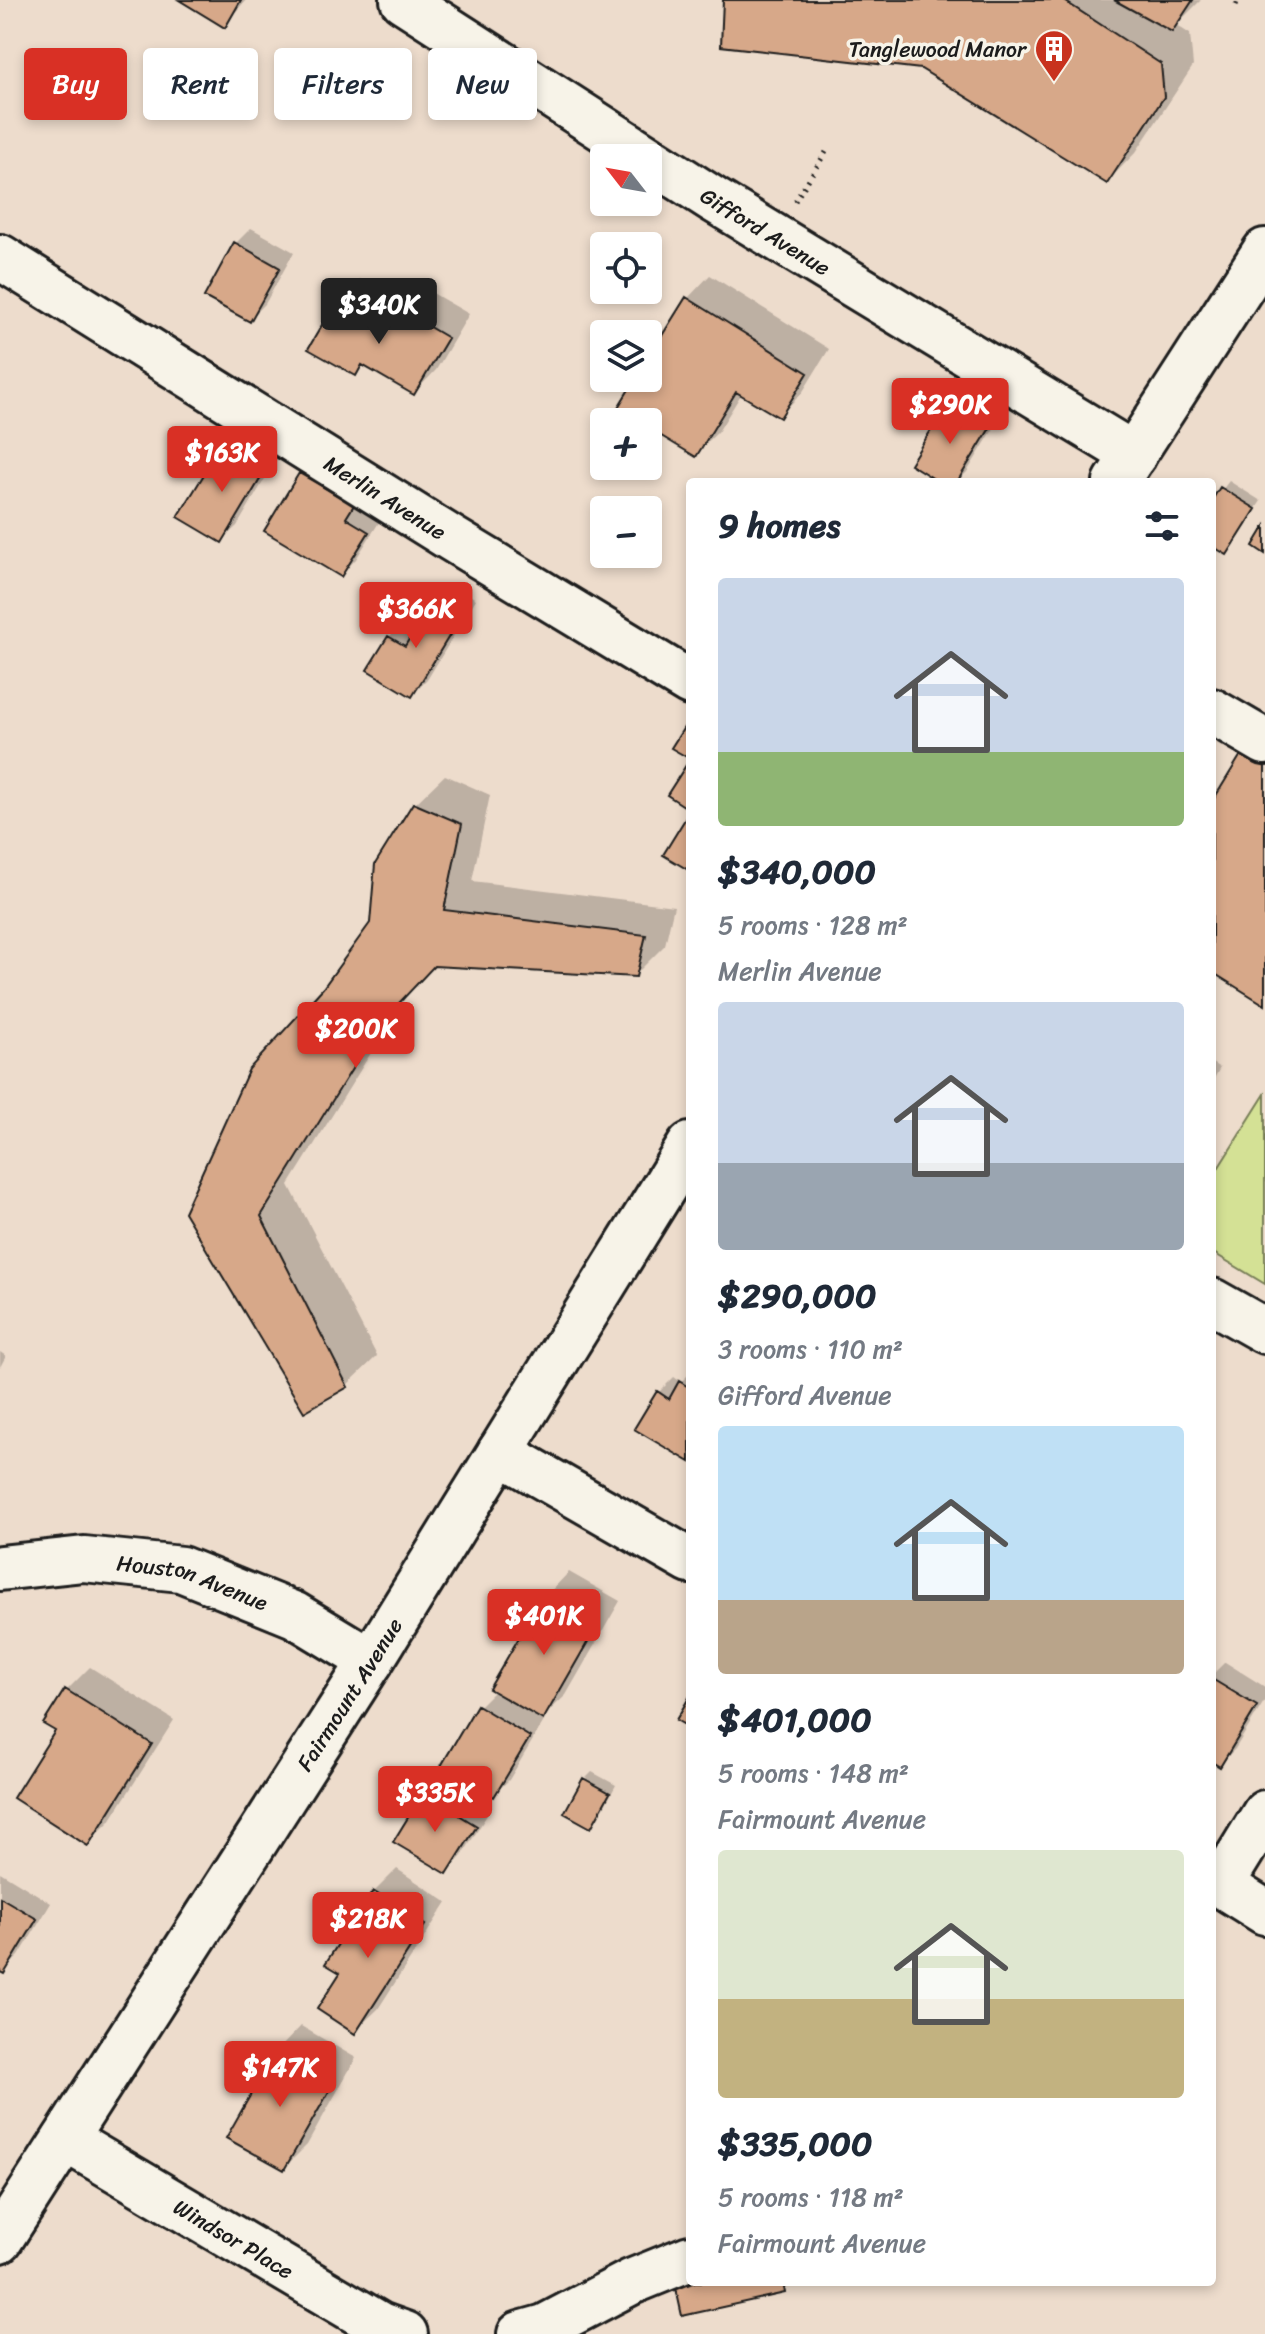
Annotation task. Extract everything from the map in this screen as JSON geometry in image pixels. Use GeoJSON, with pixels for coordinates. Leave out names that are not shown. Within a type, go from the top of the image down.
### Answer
{"type":"FeatureCollection","features":[{"type":"Feature","properties":{"kind":"street","name":"Gifford Avenue"},"geometry":{"type":"LineString","coordinates":[[403,0],[773,236],[1125,468]]}},
{"type":"Feature","properties":{"kind":"street"},"geometry":{"type":"LineString","coordinates":[[1125,468],[1265,251]]}},
{"type":"Feature","properties":{"kind":"street","name":"Merlin Avenue"},"geometry":{"type":"LineString","coordinates":[[0,257],[686,681]]}},
{"type":"Feature","properties":{"kind":"street"},"geometry":{"type":"LineString","coordinates":[[1216,713],[1265,742]]}},
{"type":"Feature","properties":{"kind":"street","name":"Fairmount Avenue"},"geometry":{"type":"LineString","coordinates":[[0,2240],[371,1661],[686,1151]]}},
{"type":"Feature","properties":{"kind":"street"},"geometry":{"type":"LineString","coordinates":[[1216,1303],[1265,1331]]}},
{"type":"Feature","properties":{"kind":"street"},"geometry":{"type":"LineString","coordinates":[[500,1452],[686,1559]]}},
{"type":"Feature","properties":{"kind":"street","name":"Houston Avenue"},"geometry":{"type":"LineString","coordinates":[[0,1568],[84,1559],[181,1569],[295,1615],[371,1661]]}},
{"type":"Feature","properties":{"kind":"street"},"geometry":{"type":"LineString","coordinates":[[1265,1813],[1216,1882],[1265,1912]]}},
{"type":"Feature","properties":{"kind":"street","name":"Windsor Place"},"geometry":{"type":"LineString","coordinates":[[65,2139],[380,2325],[405,2334]]}},
{"type":"Feature","properties":{"kind":"street"},"geometry":{"type":"LineString","coordinates":[[520,2334],[545,2327],[631,2282],[686,2260]]}},
{"type":"Feature","properties":{"kind":"path"},"geometry":{"type":"LineString","coordinates":[[773,236],[826,152]]}},
{"type":"Feature","properties":{"kind":"green space"},"geometry":{"type":"Polygon","coordinates":[[[1265,1094],[1265,1284],[1216,1254],[1216,1172],[1265,1094]]]}},
{"type":"Feature","properties":{"kind":"building"},"geometry":{"type":"Polygon","coordinates":[[[179,0],[241,0],[225,28],[179,0]]]}},
{"type":"Feature","properties":{"kind":"building","name":"Tanglewood Manor"},"geometry":{"type":"Polygon","coordinates":[[[723,0],[1063,0],[1161,64],[1164,97],[1107,184],[921,69],[721,46],[723,0]]]}},
{"type":"Feature","properties":{"kind":"building"},"geometry":{"type":"Polygon","coordinates":[[[1114,0],[1193,0],[1172,32],[1114,0]]]}},
{"type":"Feature","properties":{"kind":"building"},"geometry":{"type":"Polygon","coordinates":[[[234,242],[280,268],[250,322],[204,297],[234,242]]]}},
{"type":"Feature","properties":{"kind":"building"},"geometry":{"type":"Polygon","coordinates":[[[686,297],[808,373],[780,418],[736,392],[696,457],[662,436],[662,408],[618,408],[627,392],[662,392],[662,336],[686,297]]]}},
{"type":"Feature","properties":{"kind":"building"},"geometry":{"type":"Polygon","coordinates":[[[336,301],[385,329],[397,308],[448,338],[414,395],[362,365],[356,376],[308,349],[336,301]]]}},
{"type":"Feature","properties":{"kind":"building"},"geometry":{"type":"Polygon","coordinates":[[[948,403],[990,428],[959,478],[933,478],[910,464],[948,403]]]}},
{"type":"Feature","properties":{"kind":"building"},"geometry":{"type":"Polygon","coordinates":[[[222,445],[265,471],[222,543],[178,517],[222,445]]]}},
{"type":"Feature","properties":{"kind":"building"},"geometry":{"type":"Polygon","coordinates":[[[299,473],[354,505],[346,518],[369,532],[341,577],[264,531],[299,473]]]}},
{"type":"Feature","properties":{"kind":"building"},"geometry":{"type":"Polygon","coordinates":[[[1220,487],[1256,509],[1227,555],[1216,548],[1216,494],[1220,487]]]}},
{"type":"Feature","properties":{"kind":"building"},"geometry":{"type":"Polygon","coordinates":[[[1265,526],[1265,554],[1253,546],[1265,526]]]}},
{"type":"Feature","properties":{"kind":"building"},"geometry":{"type":"Polygon","coordinates":[[[434,598],[462,615],[412,697],[367,670],[388,636],[405,646],[434,598]]]}},
{"type":"Feature","properties":{"kind":"building"},"geometry":{"type":"Polygon","coordinates":[[[686,724],[686,757],[671,748],[686,724]]]}},
{"type":"Feature","properties":{"kind":"building"},"geometry":{"type":"Polygon","coordinates":[[[1242,753],[1265,767],[1265,1005],[1216,974],[1216,795],[1242,753]]]}},
{"type":"Feature","properties":{"kind":"building"},"geometry":{"type":"Polygon","coordinates":[[[686,765],[686,807],[667,795],[686,765]]]}},
{"type":"Feature","properties":{"kind":"building"},"geometry":{"type":"Polygon","coordinates":[[[413,803],[462,824],[444,910],[646,935],[636,977],[434,966],[381,1022],[261,1216],[348,1387],[304,1412],[184,1212],[249,1069],[323,988],[370,923],[375,864],[413,803]]]}},
{"type":"Feature","properties":{"kind":"building"},"geometry":{"type":"Polygon","coordinates":[[[686,818],[686,869],[663,855],[686,818]]]}},
{"type":"Feature","properties":{"kind":"building"},"geometry":{"type":"Polygon","coordinates":[[[679,1381],[686,1385],[686,1460],[634,1429],[657,1391],[669,1399],[679,1381]]]}},
{"type":"Feature","properties":{"kind":"building"},"geometry":{"type":"Polygon","coordinates":[[[545,1593],[598,1624],[543,1720],[489,1689],[545,1593]]]}},
{"type":"Feature","properties":{"kind":"building"},"geometry":{"type":"Polygon","coordinates":[[[1216,1681],[1257,1706],[1220,1767],[1216,1764],[1216,1681]]]}},
{"type":"Feature","properties":{"kind":"building"},"geometry":{"type":"Polygon","coordinates":[[[65,1689],[152,1744],[88,1846],[13,1798],[55,1731],[43,1724],[65,1689]]]}},
{"type":"Feature","properties":{"kind":"building"},"geometry":{"type":"Polygon","coordinates":[[[686,1703],[686,1726],[676,1720],[686,1703]]]}},
{"type":"Feature","properties":{"kind":"building"},"geometry":{"type":"Polygon","coordinates":[[[477,1705],[530,1737],[494,1797],[441,1766],[477,1705]]]}},
{"type":"Feature","properties":{"kind":"building"},"geometry":{"type":"Polygon","coordinates":[[[583,1778],[610,1793],[591,1828],[564,1813],[583,1778]]]}},
{"type":"Feature","properties":{"kind":"building"},"geometry":{"type":"Polygon","coordinates":[[[423,1793],[477,1826],[447,1874],[393,1842],[423,1793]]]}},
{"type":"Feature","properties":{"kind":"building"},"geometry":{"type":"Polygon","coordinates":[[[373,1891],[425,1925],[355,2034],[317,2009],[340,1973],[325,1964],[373,1891]]]}},
{"type":"Feature","properties":{"kind":"building"},"geometry":{"type":"Polygon","coordinates":[[[0,1897],[37,1919],[4,1974],[0,1972],[0,1897]]]}},
{"type":"Feature","properties":{"kind":"building"},"geometry":{"type":"Polygon","coordinates":[[[277,2048],[335,2081],[284,2170],[226,2138],[277,2048]]]}},
{"type":"Feature","properties":{"kind":"building"},"geometry":{"type":"Polygon","coordinates":[[[686,2266],[686,2286],[784,2286],[785,2293],[682,2316],[672,2270],[686,2266]]]}},
{"type":"Feature","properties":{"kind":"place","name":"Tanglewood Manor"},"geometry":{"type":"Point","coordinates":[1054,83]}}]}
